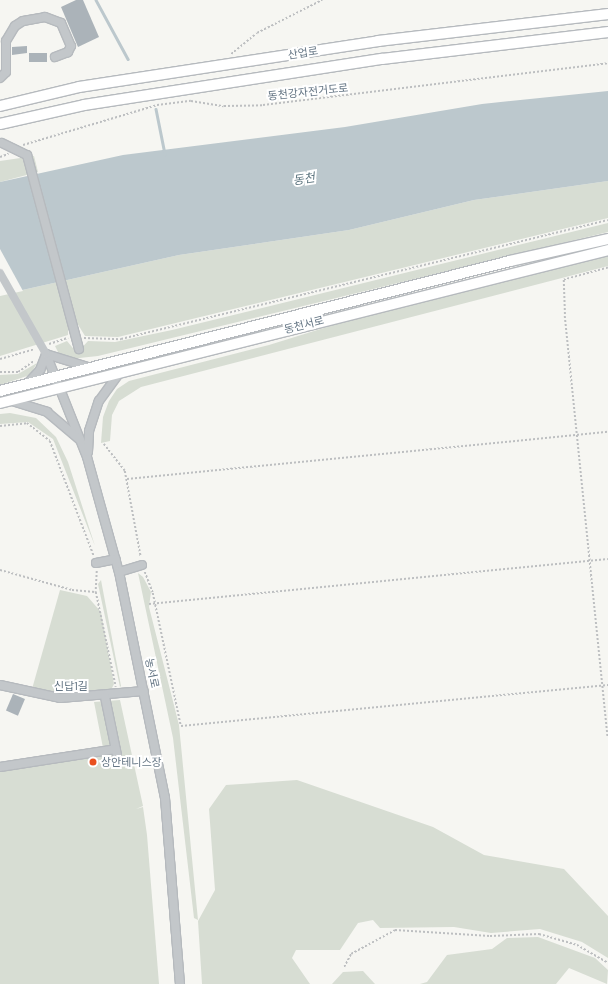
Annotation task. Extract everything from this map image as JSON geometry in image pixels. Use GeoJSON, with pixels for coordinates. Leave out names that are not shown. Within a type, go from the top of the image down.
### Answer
{"type":"FeatureCollection","features":[{"type":"Feature","properties":{"kind":"main road","name":"산업로"},"geometry":{"type":"LineString","coordinates":[[0,106],[79,87],[378,41],[608,14]]}},
{"type":"Feature","properties":{"kind":"main road","name":"산업로"},"geometry":{"type":"LineString","coordinates":[[0,124],[84,105],[382,59],[608,32]]}},
{"type":"Feature","properties":{"kind":"main road","name":"동천서로"},"geometry":{"type":"LineString","coordinates":[[0,391],[608,239]]}},
{"type":"Feature","properties":{"kind":"main road","name":"동천서로"},"geometry":{"type":"LineString","coordinates":[[4,402],[608,250]]}},
{"type":"Feature","properties":{"kind":"street"},"geometry":{"type":"LineString","coordinates":[[0,78],[6,72],[6,41],[14,26],[23,21],[45,18],[61,24],[71,46],[68,52],[55,56]]}},
{"type":"Feature","properties":{"kind":"street"},"geometry":{"type":"LineString","coordinates":[[2,143],[27,155],[80,349]]}},
{"type":"Feature","properties":{"kind":"street","name":"농서로"},"geometry":{"type":"LineString","coordinates":[[0,273],[45,349],[61,387],[88,457],[116,559],[144,691],[171,847],[180,984]]}},
{"type":"Feature","properties":{"kind":"street"},"geometry":{"type":"LineString","coordinates":[[26,385],[40,370],[45,349],[67,363],[92,367]]}},
{"type":"Feature","properties":{"kind":"street"},"geometry":{"type":"LineString","coordinates":[[88,457],[94,416],[105,390],[120,372]]}},
{"type":"Feature","properties":{"kind":"street"},"geometry":{"type":"LineString","coordinates":[[4,402],[47,412],[82,442]]}},
{"type":"Feature","properties":{"kind":"street"},"geometry":{"type":"LineString","coordinates":[[96,563],[116,559]]}},
{"type":"Feature","properties":{"kind":"street"},"geometry":{"type":"LineString","coordinates":[[119,572],[142,565]]}},
{"type":"Feature","properties":{"kind":"street","name":"신답1길"},"geometry":{"type":"LineString","coordinates":[[0,685],[51,698],[105,697],[144,691]]}},
{"type":"Feature","properties":{"kind":"street"},"geometry":{"type":"LineString","coordinates":[[0,767],[116,752],[105,697]]}},
{"type":"Feature","properties":{"kind":"path"},"geometry":{"type":"LineString","coordinates":[[220,66],[258,33],[322,0]]}},
{"type":"Feature","properties":{"kind":"path","name":"동천강자전거도로"},"geometry":{"type":"LineString","coordinates":[[15,149],[157,105],[190,101],[263,105],[608,63]]}},
{"type":"Feature","properties":{"kind":"path"},"geometry":{"type":"LineString","coordinates":[[45,349],[76,338],[121,339],[608,220]]}},
{"type":"Feature","properties":{"kind":"path"},"geometry":{"type":"LineString","coordinates":[[608,268],[564,280],[565,316],[579,435],[608,738]]}},
{"type":"Feature","properties":{"kind":"path"},"geometry":{"type":"LineString","coordinates":[[0,359],[38,348]]}},
{"type":"Feature","properties":{"kind":"path"},"geometry":{"type":"LineString","coordinates":[[0,372],[24,370],[36,358]]}},
{"type":"Feature","properties":{"kind":"path"},"geometry":{"type":"LineString","coordinates":[[0,426],[27,423],[50,441],[96,563],[96,592],[118,696]]}},
{"type":"Feature","properties":{"kind":"path"},"geometry":{"type":"LineString","coordinates":[[127,479],[608,432]]}},
{"type":"Feature","properties":{"kind":"path"},"geometry":{"type":"LineString","coordinates":[[104,444],[122,466],[127,479],[142,565],[155,604],[181,726],[608,685]]}},
{"type":"Feature","properties":{"kind":"path"},"geometry":{"type":"LineString","coordinates":[[149,604],[608,559]]}},
{"type":"Feature","properties":{"kind":"path"},"geometry":{"type":"LineString","coordinates":[[0,570],[72,590],[96,592]]}},
{"type":"Feature","properties":{"kind":"path"},"geometry":{"type":"LineString","coordinates":[[344,967],[351,954],[395,930],[490,936],[539,934],[577,945],[608,963]]}},
{"type":"Feature","properties":{"kind":"shaded area"},"geometry":{"type":"Polygon","coordinates":[[[34,156],[38,172],[0,182],[0,161],[34,156]]]}},
{"type":"Feature","properties":{"kind":"shaded area"},"geometry":{"type":"Polygon","coordinates":[[[608,181],[608,218],[118,337],[85,336],[77,323],[68,326],[68,335],[0,356],[0,295],[179,255],[349,230],[474,200],[608,181]]]}},
{"type":"Feature","properties":{"kind":"shaded area"},"geometry":{"type":"Polygon","coordinates":[[[608,223],[608,232],[98,356],[70,359],[59,354],[55,346],[67,341],[77,353],[88,341],[115,342],[172,330],[608,223]]]}},
{"type":"Feature","properties":{"kind":"shaded area"},"geometry":{"type":"Polygon","coordinates":[[[608,256],[608,266],[141,387],[119,401],[112,415],[110,441],[101,443],[103,417],[109,401],[117,389],[129,381],[269,345],[343,322],[608,256]]]}},
{"type":"Feature","properties":{"kind":"shaded area"},"geometry":{"type":"Polygon","coordinates":[[[37,363],[30,375],[0,385],[0,375],[18,374],[37,363]]]}},
{"type":"Feature","properties":{"kind":"shaded area"},"geometry":{"type":"Polygon","coordinates":[[[10,413],[36,418],[56,437],[68,462],[95,546],[53,439],[28,422],[0,424],[0,414],[10,413]]]}},
{"type":"Feature","properties":{"kind":"shaded area"},"geometry":{"type":"Polygon","coordinates":[[[138,573],[143,577],[151,592],[149,607],[179,725],[198,920],[194,918],[173,738],[138,573]]]}},
{"type":"Feature","properties":{"kind":"shaded area"},"geometry":{"type":"Polygon","coordinates":[[[101,580],[121,686],[120,687],[98,584],[101,580]]]}},
{"type":"Feature","properties":{"kind":"shaded area"},"geometry":{"type":"Polygon","coordinates":[[[60,590],[87,596],[101,612],[114,684],[110,692],[60,694],[32,689],[60,590]]]}},
{"type":"Feature","properties":{"kind":"shaded area"},"geometry":{"type":"Polygon","coordinates":[[[120,700],[143,806],[136,809],[143,807],[147,835],[159,984],[0,984],[0,771],[104,753],[94,702],[120,700]]]}},
{"type":"Feature","properties":{"kind":"shaded area"},"geometry":{"type":"Polygon","coordinates":[[[297,780],[433,827],[484,855],[564,869],[608,916],[608,958],[582,942],[540,929],[491,933],[454,927],[380,928],[373,920],[358,923],[340,950],[296,950],[292,958],[310,984],[202,984],[198,921],[215,890],[209,809],[226,785],[297,780]]]}},
{"type":"Feature","properties":{"kind":"shaded area"},"geometry":{"type":"Polygon","coordinates":[[[538,937],[595,958],[608,970],[607,984],[569,968],[556,984],[420,984],[427,982],[447,955],[492,949],[507,938],[538,937]]]}},
{"type":"Feature","properties":{"kind":"shaded area"},"geometry":{"type":"Polygon","coordinates":[[[363,971],[375,984],[332,984],[343,972],[363,971]]]}},
{"type":"Feature","properties":{"kind":"water","name":"동천"},"geometry":{"type":"Polygon","coordinates":[[[608,91],[608,181],[474,200],[349,230],[179,255],[0,295],[0,182],[123,155],[345,127],[482,104],[608,91]]]}},
{"type":"Feature","properties":{"kind":"pier"},"geometry":{"type":"Polygon","coordinates":[[[0,249],[23,291],[0,296],[0,249]]]}},
{"type":"Feature","properties":{"kind":"building"},"geometry":{"type":"Polygon","coordinates":[[[76,0],[83,0],[99,37],[78,47],[61,7],[76,0]]]}},
{"type":"Feature","properties":{"kind":"building"},"geometry":{"type":"Polygon","coordinates":[[[27,46],[27,53],[12,55],[12,47],[27,46]]]}},
{"type":"Feature","properties":{"kind":"building"},"geometry":{"type":"Polygon","coordinates":[[[29,53],[47,53],[47,62],[29,62],[29,53]]]}},
{"type":"Feature","properties":{"kind":"building"},"geometry":{"type":"Polygon","coordinates":[[[13,694],[25,699],[18,716],[6,711],[13,694]]]}},
{"type":"Feature","properties":{"kind":"waterway"},"geometry":{"type":"LineString","coordinates":[[96,0],[128,59]]}},
{"type":"Feature","properties":{"kind":"waterway"},"geometry":{"type":"LineString","coordinates":[[156,109],[165,154]]}},
{"type":"Feature","properties":{"kind":"place","name":"상안테니스장"},"geometry":{"type":"Point","coordinates":[93,762]}}]}
